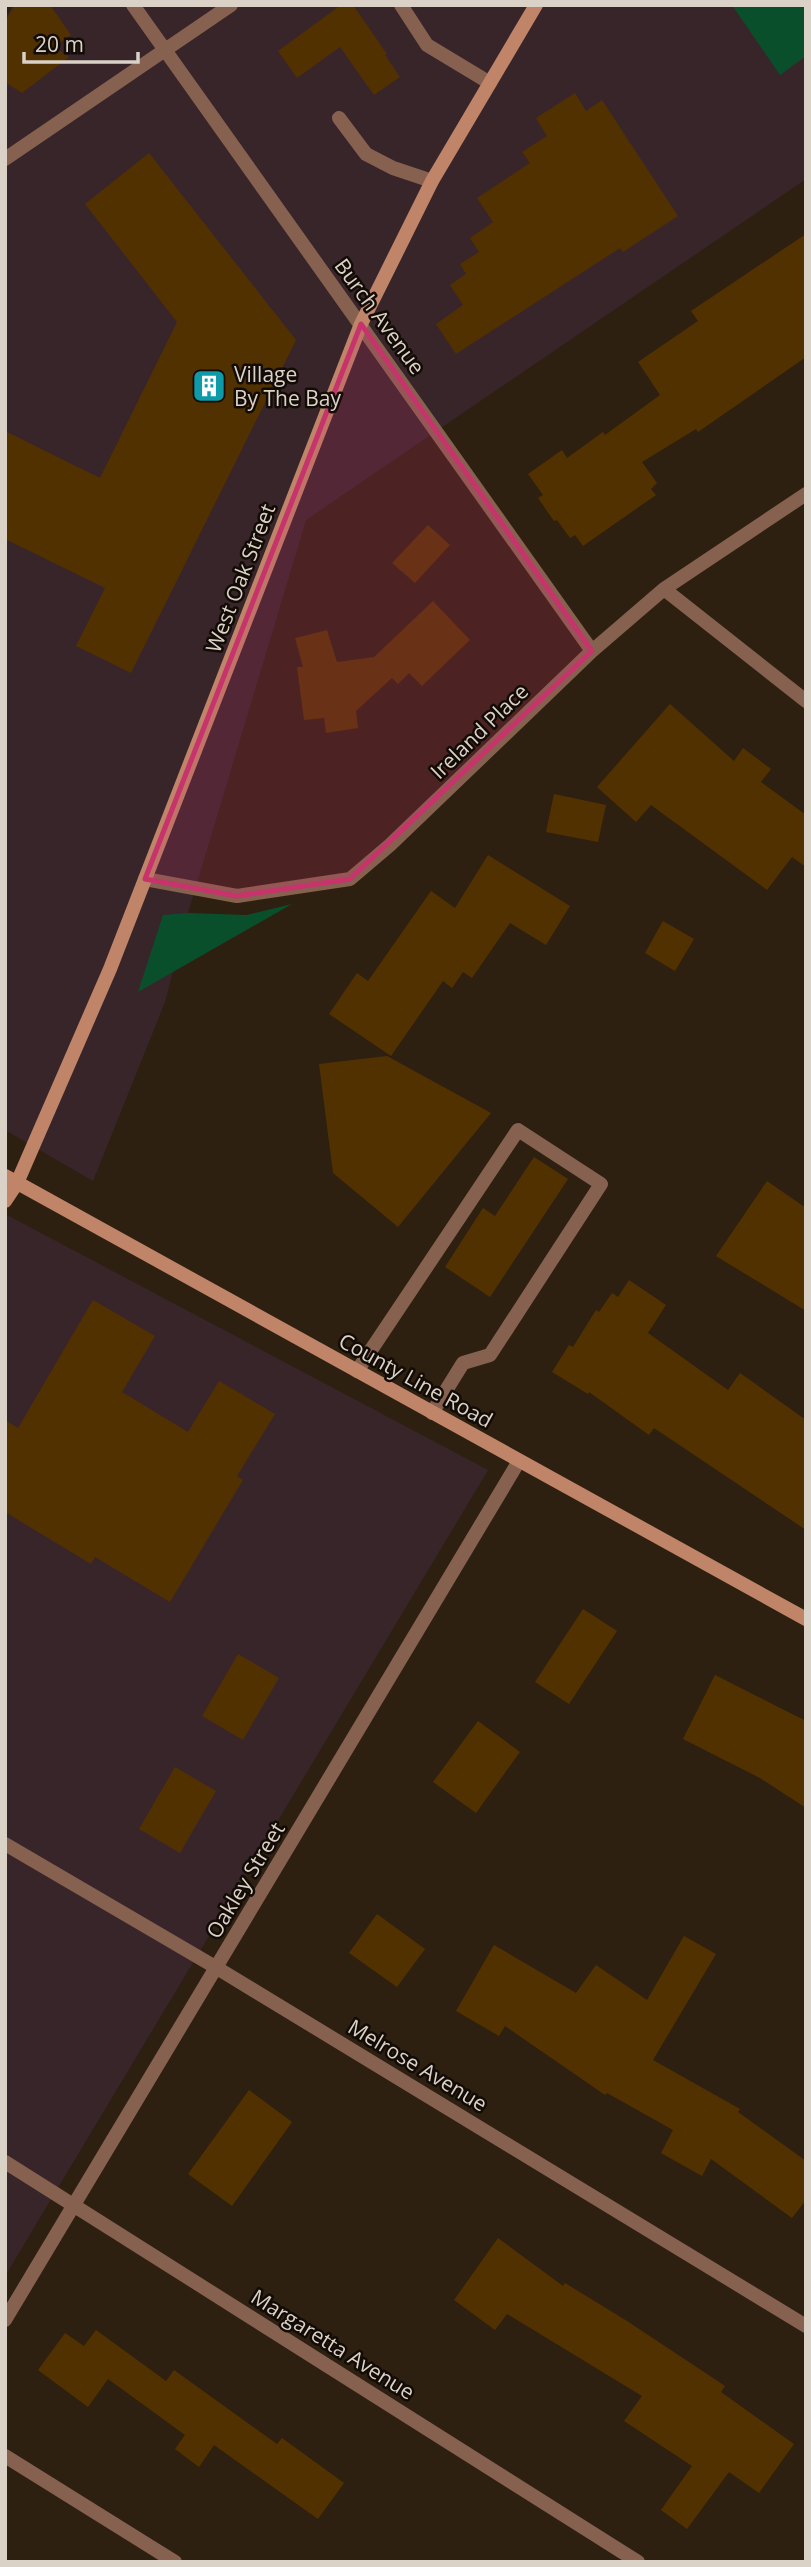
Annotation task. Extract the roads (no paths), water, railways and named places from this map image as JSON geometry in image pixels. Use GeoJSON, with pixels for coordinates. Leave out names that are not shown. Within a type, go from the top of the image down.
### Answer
{"type":"FeatureCollection","features":[{"type":"Feature","properties":{"kind":"main road","name":"West Oak Street"},"geometry":{"type":"LineString","coordinates":[[5,1201],[11,1180],[110,969],[361,324],[432,181],[536,5]]}},
{"type":"Feature","properties":{"kind":"main road","name":"County Line Road"},"geometry":{"type":"LineString","coordinates":[[11,1180],[806,1619]]}},
{"type":"Feature","properties":{"kind":"street","name":"Burch Avenue"},"geometry":{"type":"LineString","coordinates":[[133,5],[592,651]]}},
{"type":"Feature","properties":{"kind":"street"},"geometry":{"type":"LineString","coordinates":[[5,159],[231,5]]}},
{"type":"Feature","properties":{"kind":"street"},"geometry":{"type":"LineString","coordinates":[[401,5],[427,45],[490,83]]}},
{"type":"Feature","properties":{"kind":"street"},"geometry":{"type":"LineString","coordinates":[[339,118],[366,154],[393,168],[432,181]]}},
{"type":"Feature","properties":{"kind":"street","name":"Ireland Place"},"geometry":{"type":"LineString","coordinates":[[145,879],[237,896],[350,879],[390,845],[592,651],[664,589],[806,494]]}},
{"type":"Feature","properties":{"kind":"street"},"geometry":{"type":"LineString","coordinates":[[664,589],[806,701]]}},
{"type":"Feature","properties":{"kind":"street"},"geometry":{"type":"LineString","coordinates":[[357,1371],[518,1130],[601,1184],[490,1355],[463,1363],[432,1413]]}},
{"type":"Feature","properties":{"kind":"street","name":"Oakley Street"},"geometry":{"type":"LineString","coordinates":[[5,2320],[519,1461]]}},
{"type":"Feature","properties":{"kind":"street","name":"Melrose Avenue"},"geometry":{"type":"LineString","coordinates":[[5,1844],[217,1968],[806,2326]]}},
{"type":"Feature","properties":{"kind":"street","name":"Margaretta Avenue"},"geometry":{"type":"LineString","coordinates":[[5,2162],[638,2562]]}},
{"type":"Feature","properties":{"kind":"street"},"geometry":{"type":"LineString","coordinates":[[5,2456],[175,2562]]}},
{"type":"Feature","properties":{"kind":"place","name":"Village By The Bay"},"geometry":{"type":"Point","coordinates":[209,386]}}]}
